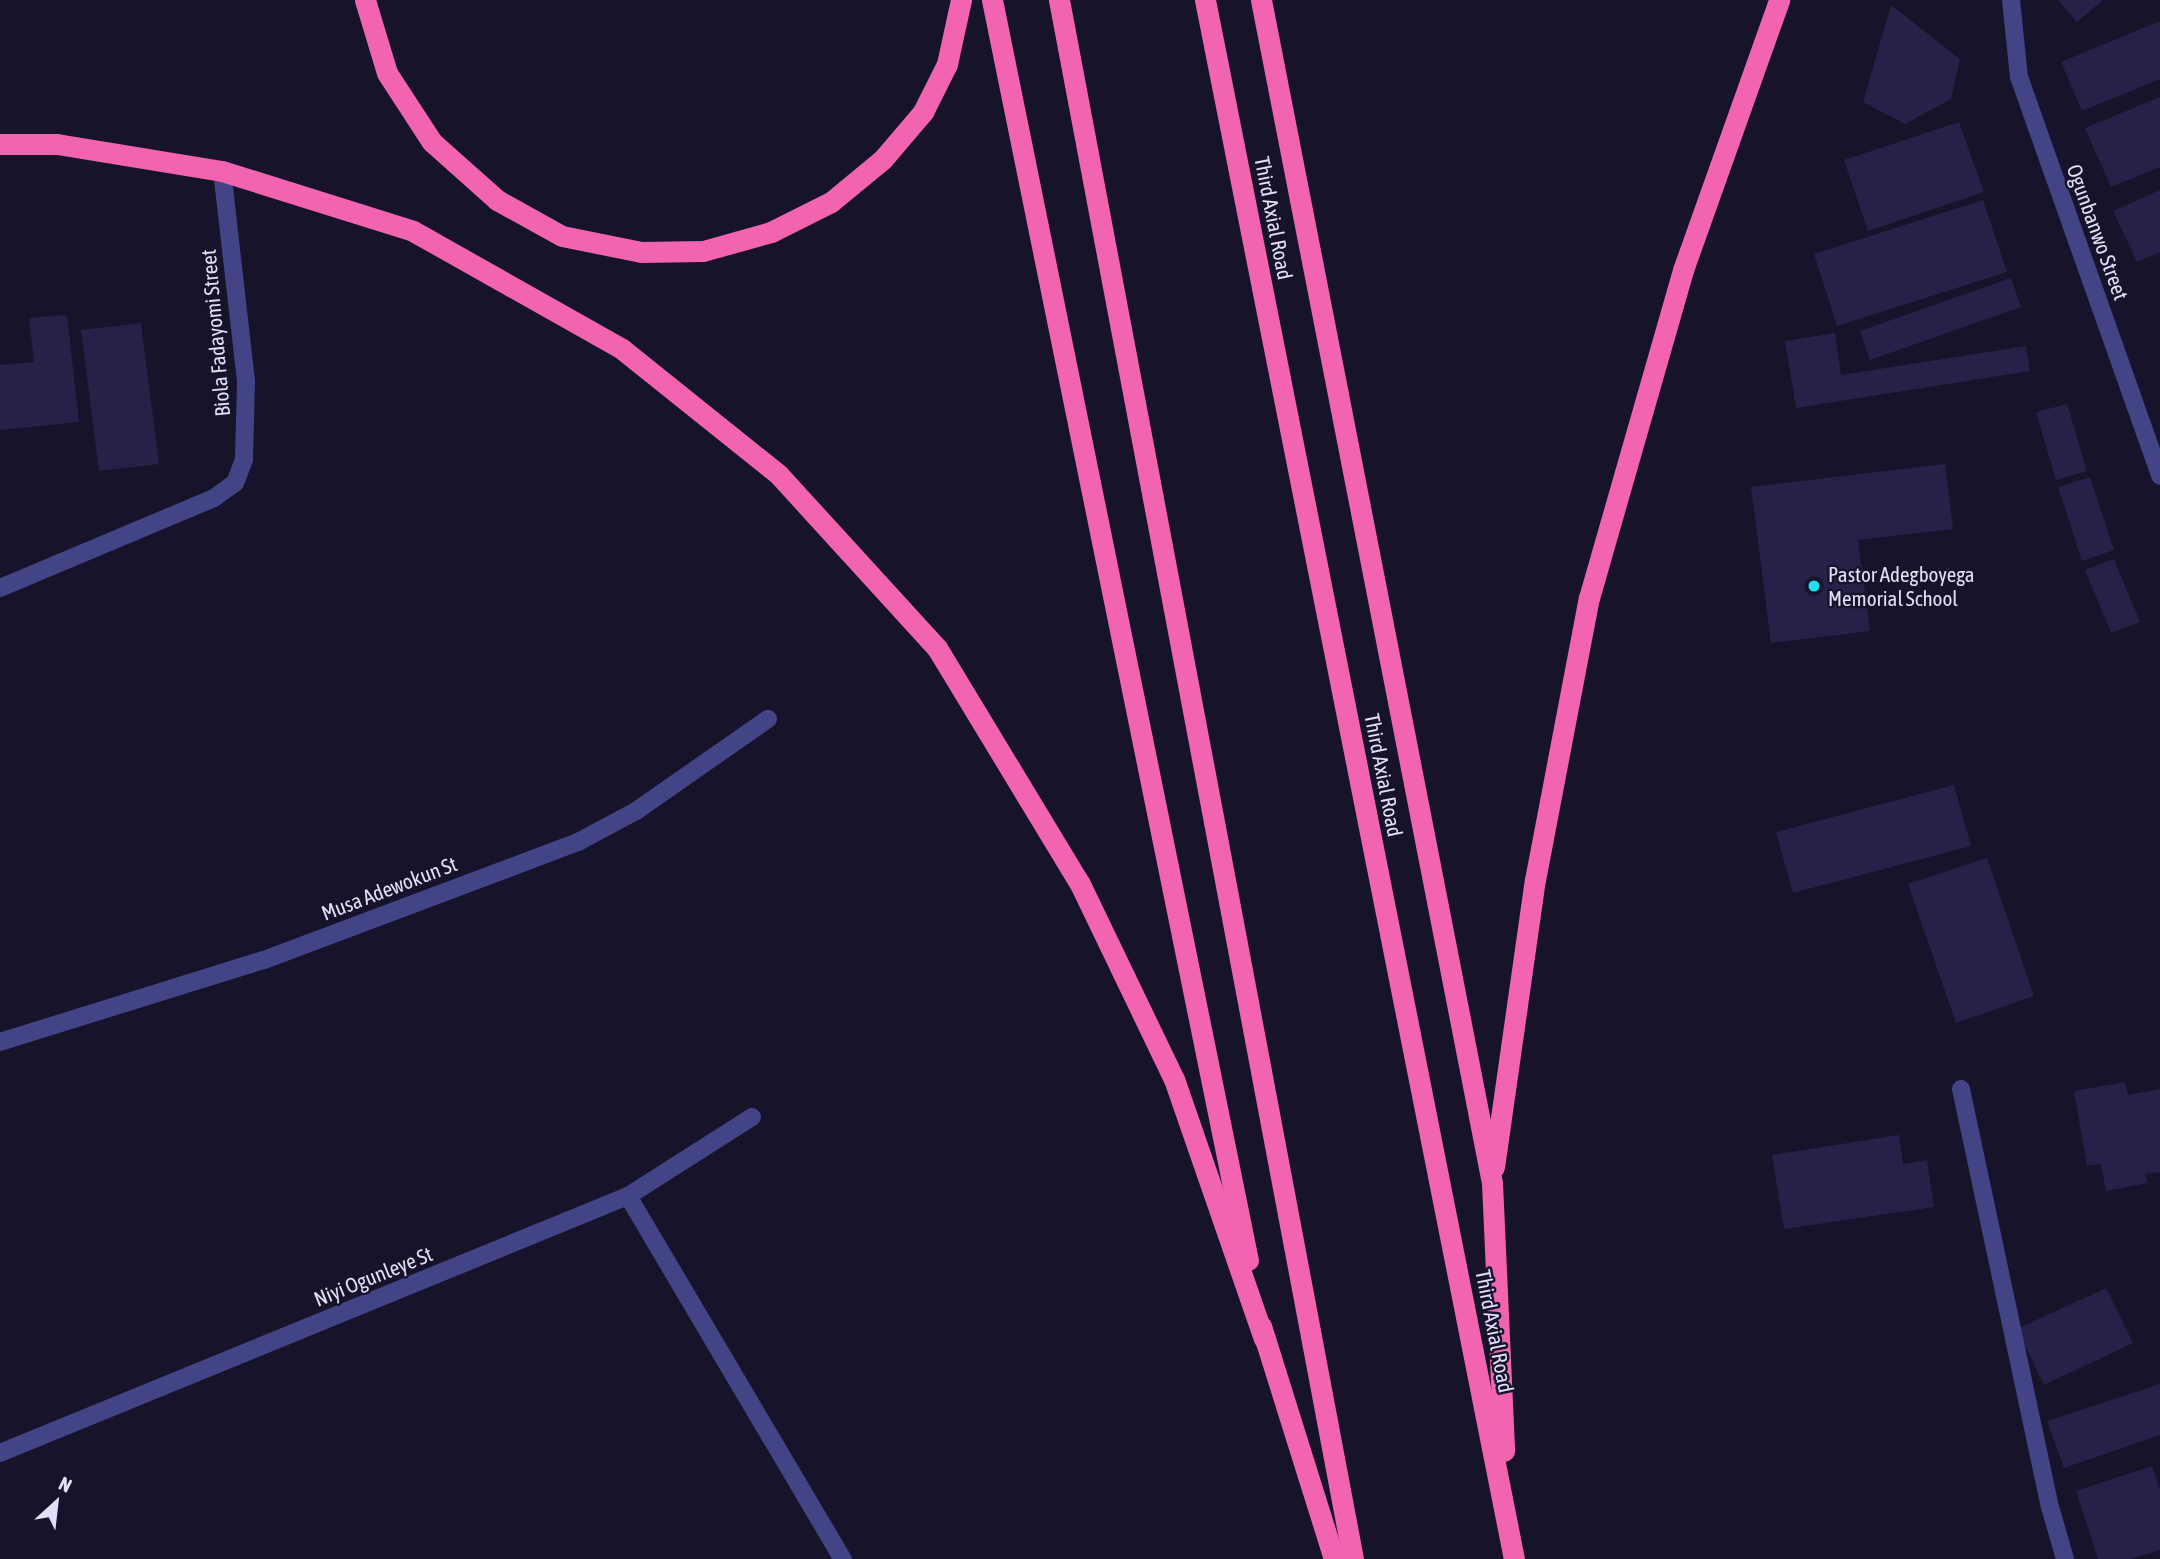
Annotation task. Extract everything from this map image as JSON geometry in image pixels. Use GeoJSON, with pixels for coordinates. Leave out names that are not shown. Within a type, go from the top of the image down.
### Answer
{"type":"FeatureCollection","features":[{"type":"Feature","properties":{"kind":"highway"},"geometry":{"type":"LineString","coordinates":[[365,0],[387,73],[432,142],[497,200],[562,236],[641,252],[703,251],[771,232],[831,202],[883,159],[923,112],[947,64],[961,0]]}},
{"type":"Feature","properties":{"kind":"highway"},"geometry":{"type":"LineString","coordinates":[[992,0],[1264,1339]]}},
{"type":"Feature","properties":{"kind":"highway"},"geometry":{"type":"LineString","coordinates":[[1059,0],[1353,1559]]}},
{"type":"Feature","properties":{"kind":"highway","name":"Third Axial Road"},"geometry":{"type":"LineString","coordinates":[[1205,0],[1514,1559]]}},
{"type":"Feature","properties":{"kind":"highway"},"geometry":{"type":"LineString","coordinates":[[1261,0],[1492,1183],[1507,1520]]}},
{"type":"Feature","properties":{"kind":"highway"},"geometry":{"type":"LineString","coordinates":[[1492,1183],[1535,880],[1589,598],[1683,270],[1779,0]]}},
{"type":"Feature","properties":{"kind":"highway"},"geometry":{"type":"LineString","coordinates":[[0,144],[57,144],[222,171],[413,231],[622,349],[779,475],[937,648],[1080,884],[1174,1079],[1264,1339],[1334,1559]]}},
{"type":"Feature","properties":{"kind":"street","name":"Ogunbanwo Street"},"geometry":{"type":"LineString","coordinates":[[2011,0],[2019,77],[2160,475]]}},
{"type":"Feature","properties":{"kind":"street","name":"Biola Fadayomi Street"},"geometry":{"type":"LineString","coordinates":[[0,588],[203,503],[235,483],[244,459],[246,381],[222,171]]}},
{"type":"Feature","properties":{"kind":"street","name":"Musa Adewokun St"},"geometry":{"type":"LineString","coordinates":[[0,1042],[264,960],[578,842],[636,811],[768,719]]}},
{"type":"Feature","properties":{"kind":"street"},"geometry":{"type":"LineString","coordinates":[[1961,1089],[2047,1494],[2065,1559]]}},
{"type":"Feature","properties":{"kind":"street","name":"Niyi Ogunleye St"},"geometry":{"type":"LineString","coordinates":[[0,1453],[628,1196],[752,1117]]}},
{"type":"Feature","properties":{"kind":"street"},"geometry":{"type":"LineString","coordinates":[[628,1196],[843,1559]]}},
{"type":"Feature","properties":{"kind":"building"},"geometry":{"type":"Polygon","coordinates":[[[2058,0],[2103,0],[2077,22],[2058,0]]]}},
{"type":"Feature","properties":{"kind":"building"},"geometry":{"type":"Polygon","coordinates":[[[1891,5],[1960,59],[1951,99],[1905,124],[1863,102],[1891,5]]]}},
{"type":"Feature","properties":{"kind":"building"},"geometry":{"type":"Polygon","coordinates":[[[2160,21],[2160,79],[2082,111],[2061,62],[2160,21]]]}},
{"type":"Feature","properties":{"kind":"building"},"geometry":{"type":"Polygon","coordinates":[[[2160,97],[2160,167],[2111,187],[2085,128],[2160,97]]]}},
{"type":"Feature","properties":{"kind":"building"},"geometry":{"type":"Polygon","coordinates":[[[1959,122],[1984,192],[1868,231],[1844,160],[1959,122]]]}},
{"type":"Feature","properties":{"kind":"building"},"geometry":{"type":"Polygon","coordinates":[[[2160,190],[2160,252],[2137,262],[2113,211],[2160,190]]]}},
{"type":"Feature","properties":{"kind":"building"},"geometry":{"type":"Polygon","coordinates":[[[1983,200],[2007,272],[1837,326],[1814,254],[1983,200]]]}},
{"type":"Feature","properties":{"kind":"building"},"geometry":{"type":"Polygon","coordinates":[[[2011,278],[2021,307],[1870,360],[1860,331],[2011,278]]]}},
{"type":"Feature","properties":{"kind":"building"},"geometry":{"type":"Polygon","coordinates":[[[67,315],[79,422],[0,430],[0,365],[34,362],[29,318],[67,315]]]}},
{"type":"Feature","properties":{"kind":"building"},"geometry":{"type":"Polygon","coordinates":[[[141,323],[159,464],[99,471],[81,330],[141,323]]]}},
{"type":"Feature","properties":{"kind":"building"},"geometry":{"type":"Polygon","coordinates":[[[1835,333],[1841,375],[2026,346],[2030,371],[1796,408],[1785,341],[1835,333]]]}},
{"type":"Feature","properties":{"kind":"building"},"geometry":{"type":"Polygon","coordinates":[[[2067,404],[2087,471],[2056,480],[2036,412],[2067,404]]]}},
{"type":"Feature","properties":{"kind":"building","name":"Pastor Adegboyega Memorial School"},"geometry":{"type":"Polygon","coordinates":[[[1945,464],[1953,529],[1858,540],[1870,631],[1771,643],[1751,487],[1945,464]]]}},
{"type":"Feature","properties":{"kind":"building"},"geometry":{"type":"Polygon","coordinates":[[[2090,477],[2114,550],[2082,561],[2058,487],[2090,477]]]}},
{"type":"Feature","properties":{"kind":"building"},"geometry":{"type":"Polygon","coordinates":[[[2114,559],[2140,622],[2111,633],[2085,570],[2114,559]]]}},
{"type":"Feature","properties":{"kind":"building"},"geometry":{"type":"Polygon","coordinates":[[[1954,785],[1971,846],[1793,893],[1776,832],[1954,785]]]}},
{"type":"Feature","properties":{"kind":"building"},"geometry":{"type":"Polygon","coordinates":[[[1987,858],[2034,996],[1956,1023],[1908,884],[1987,858]]]}},
{"type":"Feature","properties":{"kind":"building"},"geometry":{"type":"Polygon","coordinates":[[[2125,1082],[2128,1095],[2160,1089],[2160,1172],[2145,1174],[2148,1183],[2106,1191],[2101,1164],[2087,1166],[2074,1091],[2125,1082]]]}},
{"type":"Feature","properties":{"kind":"building"},"geometry":{"type":"Polygon","coordinates":[[[1899,1135],[1903,1164],[1927,1160],[1934,1207],[1784,1229],[1772,1155],[1899,1135]]]}},
{"type":"Feature","properties":{"kind":"building"},"geometry":{"type":"Polygon","coordinates":[[[2106,1288],[2133,1343],[2044,1385],[2017,1329],[2106,1288]]]}},
{"type":"Feature","properties":{"kind":"building"},"geometry":{"type":"Polygon","coordinates":[[[2160,1384],[2160,1435],[2064,1468],[2047,1421],[2160,1384]]]}},
{"type":"Feature","properties":{"kind":"building"},"geometry":{"type":"Polygon","coordinates":[[[2152,1466],[2160,1490],[2160,1550],[2131,1559],[2098,1559],[2076,1491],[2152,1466]]]}},
{"type":"Feature","properties":{"kind":"place","name":"Pastor Adegboyega Memorial School"},"geometry":{"type":"Point","coordinates":[1814,586]}}]}
